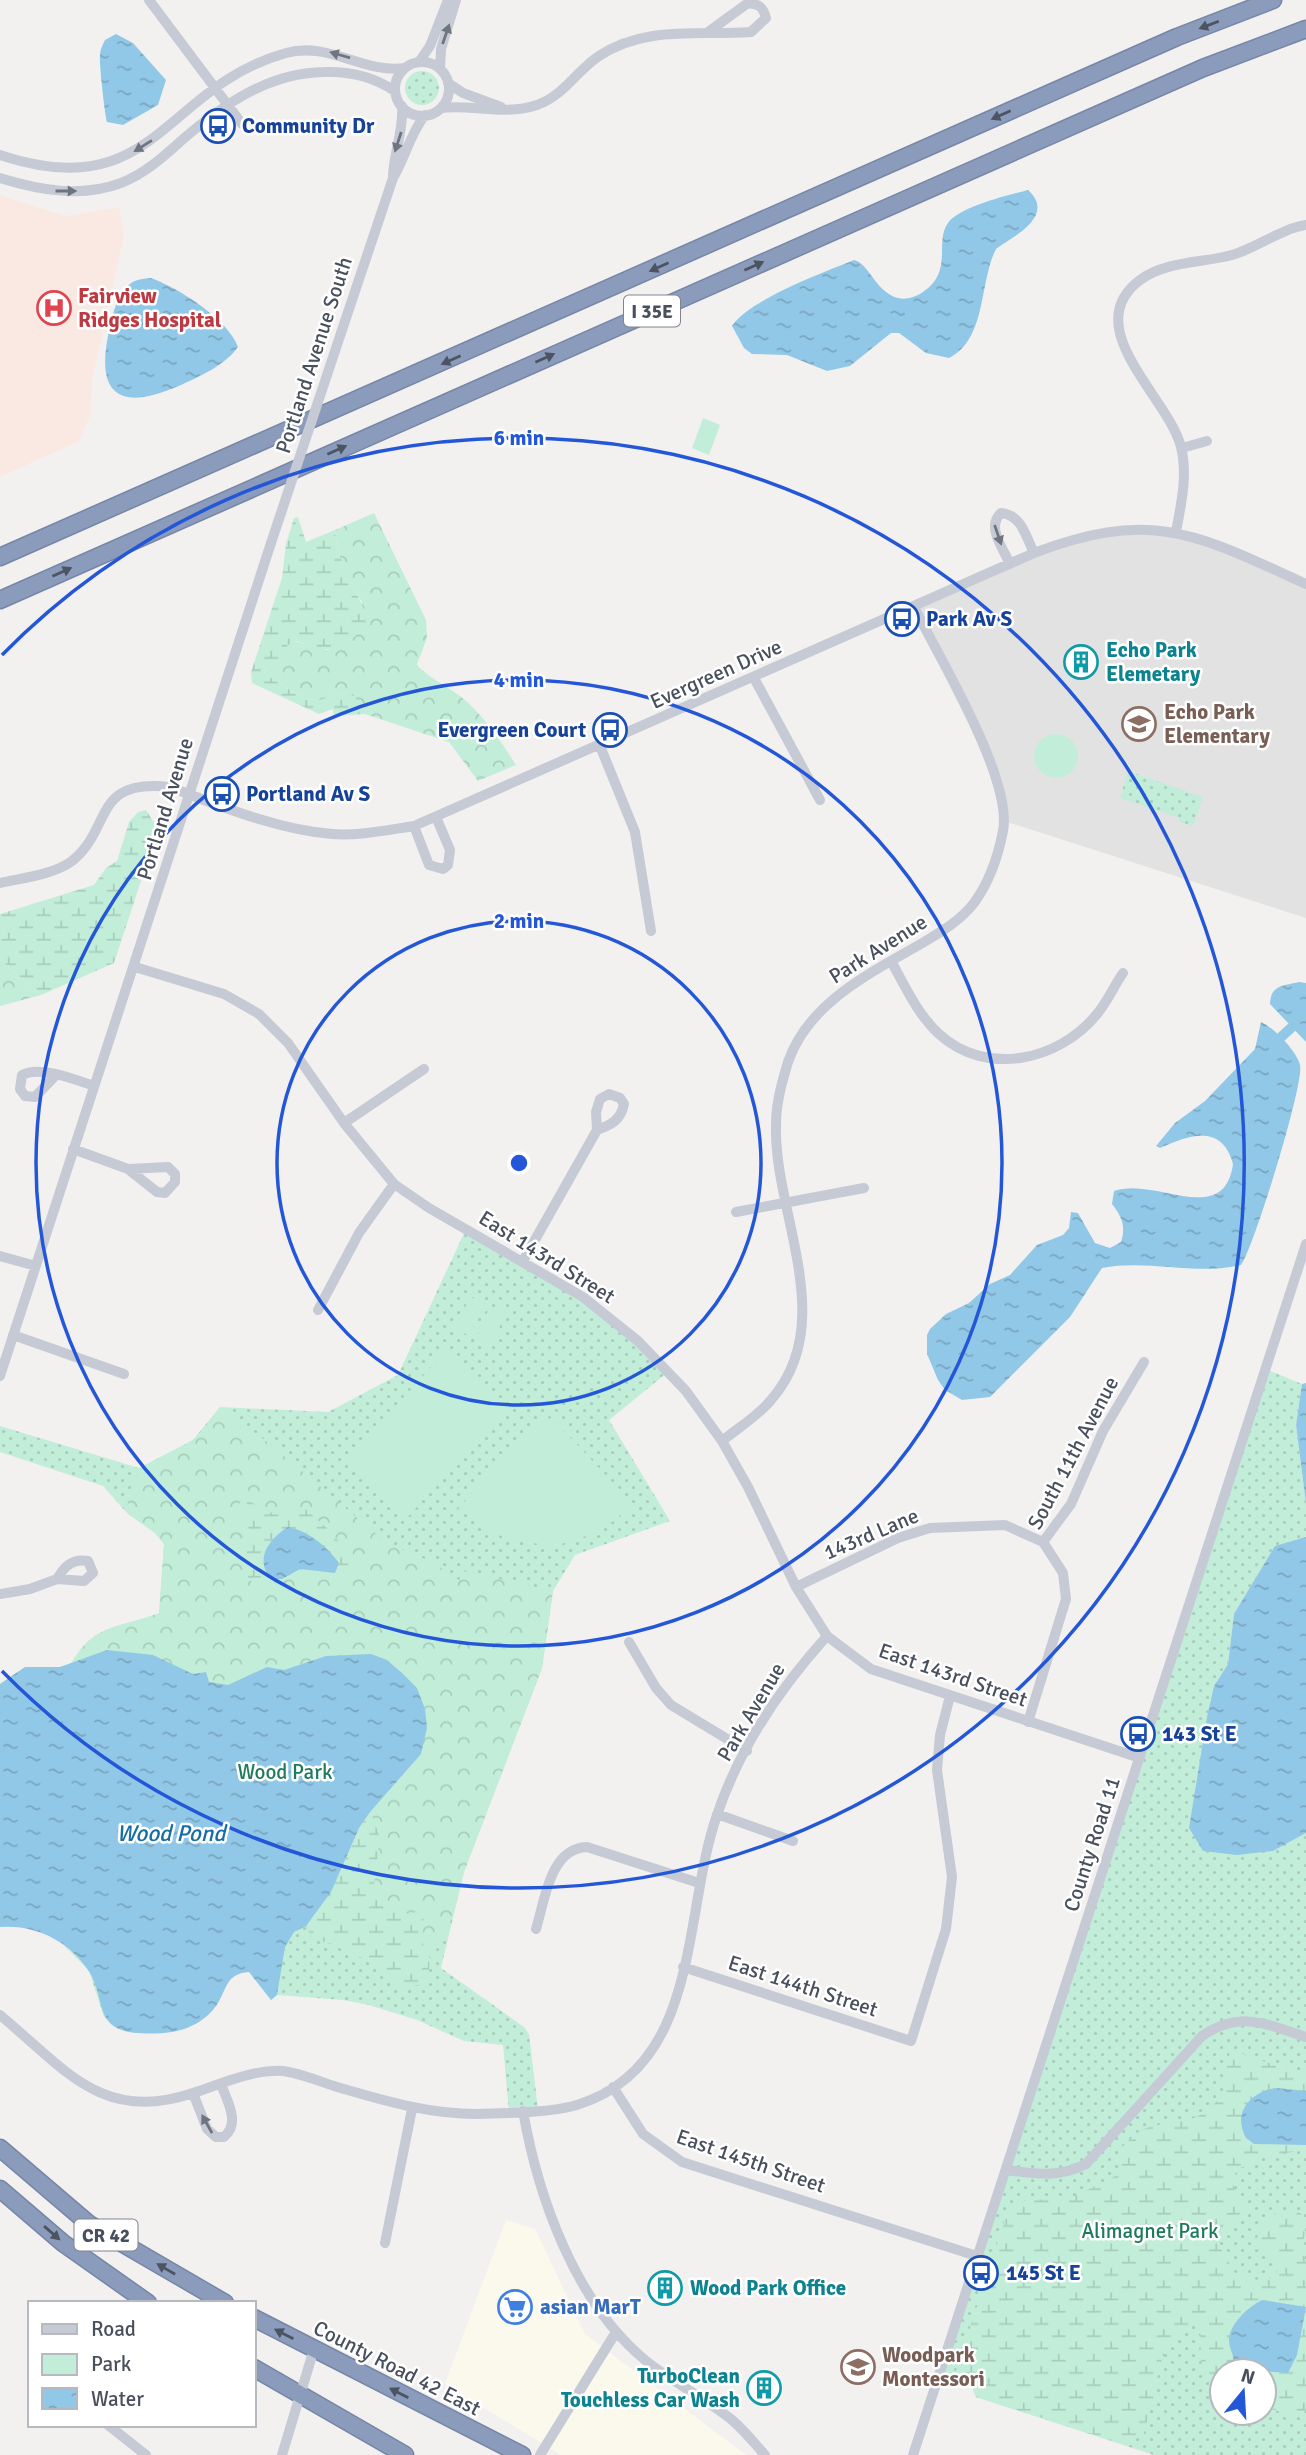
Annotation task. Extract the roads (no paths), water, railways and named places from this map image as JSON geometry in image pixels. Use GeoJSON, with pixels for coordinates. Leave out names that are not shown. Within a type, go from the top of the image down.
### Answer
{"type":"FeatureCollection","features":[{"type":"Feature","properties":{"kind":"highway","name":"I 35E"},"geometry":{"type":"LineString","coordinates":[[0,557],[1177,37],[1273,0]]}},
{"type":"Feature","properties":{"kind":"highway","name":"I 35E"},"geometry":{"type":"LineString","coordinates":[[0,600],[1203,68],[1306,29]]}},
{"type":"Feature","properties":{"kind":"highway","name":"CR 42"},"geometry":{"type":"LineString","coordinates":[[0,2148],[89,2224],[222,2301]]}},
{"type":"Feature","properties":{"kind":"highway","name":"CR 42"},"geometry":{"type":"LineString","coordinates":[[0,2189],[63,2243],[145,2301]]}},
{"type":"Feature","properties":{"kind":"highway","name":"County Road 42 East"},"geometry":{"type":"LineString","coordinates":[[256,2319],[522,2455]]}},
{"type":"Feature","properties":{"kind":"highway"},"geometry":{"type":"LineString","coordinates":[[256,2369],[405,2455]]}},
{"type":"Feature","properties":{"kind":"street"},"geometry":{"type":"LineString","coordinates":[[149,0],[242,124]]}},
{"type":"Feature","properties":{"kind":"street"},"geometry":{"type":"LineString","coordinates":[[0,155],[58,169],[80,169],[125,157],[150,142],[235,74],[289,52],[318,50],[377,69],[405,68],[419,62],[430,46],[448,0]]}},
{"type":"Feature","properties":{"kind":"street"},"geometry":{"type":"LineString","coordinates":[[456,0],[441,49],[440,69],[448,83],[463,93],[510,111]]}},
{"type":"Feature","properties":{"kind":"street"},"geometry":{"type":"LineString","coordinates":[[405,68],[400,75],[396,91],[402,106],[412,113],[425,115],[441,108],[458,106],[481,111],[510,111],[537,105],[563,92],[596,57],[621,43],[653,35],[751,32],[766,18],[764,10],[757,4],[748,3],[708,32]]}},
{"type":"Feature","properties":{"kind":"street"},"geometry":{"type":"LineString","coordinates":[[419,62],[440,69]]}},
{"type":"Feature","properties":{"kind":"street"},"geometry":{"type":"LineString","coordinates":[[0,178],[52,191],[74,191],[121,183],[152,166],[226,105],[278,78],[304,72],[358,75],[374,79],[396,91]]}},
{"type":"Feature","properties":{"kind":"street"},"geometry":{"type":"LineString","coordinates":[[441,108],[448,96],[448,83]]}},
{"type":"Feature","properties":{"kind":"street","name":"Portland Avenue South"},"geometry":{"type":"LineString","coordinates":[[393,178],[394,152],[404,122],[402,106]]}},
{"type":"Feature","properties":{"kind":"street","name":"Portland Avenue South"},"geometry":{"type":"LineString","coordinates":[[271,543],[393,178],[406,157],[416,125],[425,115]]}},
{"type":"Feature","properties":{"kind":"street"},"geometry":{"type":"LineString","coordinates":[[1176,532],[1185,482],[1182,448],[1171,420],[1123,346],[1118,321],[1122,304],[1141,279],[1161,269],[1234,255],[1306,225]]}},
{"type":"Feature","properties":{"kind":"street"},"geometry":{"type":"LineString","coordinates":[[1182,448],[1207,442]]}},
{"type":"Feature","properties":{"kind":"street"},"geometry":{"type":"LineString","coordinates":[[1010,564],[993,528],[995,519],[1001,513],[1011,514],[1018,520],[1034,553]]}},
{"type":"Feature","properties":{"kind":"street","name":"Evergreen Drive"},"geometry":{"type":"LineString","coordinates":[[0,883],[46,872],[70,862],[85,847],[104,809],[133,788],[160,786],[286,825],[332,834],[414,826],[1034,553],[1100,531],[1140,528],[1176,532],[1216,543],[1306,584]]}},
{"type":"Feature","properties":{"kind":"street","name":"Portland Avenue"},"geometry":{"type":"LineString","coordinates":[[0,1376],[271,543]]}},
{"type":"Feature","properties":{"kind":"street","name":"Park Avenue"},"geometry":{"type":"LineString","coordinates":[[722,1441],[771,1400],[788,1374],[798,1346],[803,1294],[786,1203],[776,1126],[779,1093],[790,1058],[805,1030],[826,1005],[848,987],[947,929],[973,905],[995,869],[1004,827],[1002,797],[994,768],[914,607]]}},
{"type":"Feature","properties":{"kind":"street"},"geometry":{"type":"LineString","coordinates":[[754,678],[820,800]]}},
{"type":"Feature","properties":{"kind":"street"},"geometry":{"type":"LineString","coordinates":[[600,746],[635,831],[651,931]]}},
{"type":"Feature","properties":{"kind":"street"},"geometry":{"type":"LineString","coordinates":[[414,826],[429,865],[443,869],[448,865],[450,850],[436,817]]}},
{"type":"Feature","properties":{"kind":"street"},"geometry":{"type":"LineString","coordinates":[[891,961],[922,1015],[939,1035],[968,1053],[1002,1060],[1036,1056],[1066,1041],[1096,1015],[1123,972]]}},
{"type":"Feature","properties":{"kind":"street","name":"East 143rd Street"},"geometry":{"type":"LineString","coordinates":[[135,967],[224,995],[260,1014],[288,1043],[344,1123],[394,1184],[429,1208],[583,1297],[638,1341],[686,1391],[722,1441],[748,1487],[796,1587],[827,1636],[871,1669],[1140,1758]]}},
{"type":"Feature","properties":{"kind":"street"},"geometry":{"type":"LineString","coordinates":[[344,1123],[424,1069]]}},
{"type":"Feature","properties":{"kind":"street"},"geometry":{"type":"LineString","coordinates":[[55,1076],[94,1086]]}},
{"type":"Feature","properties":{"kind":"street"},"geometry":{"type":"LineString","coordinates":[[523,1261],[597,1130]]}},
{"type":"Feature","properties":{"kind":"street"},"geometry":{"type":"LineString","coordinates":[[73,1149],[128,1169]]}},
{"type":"Feature","properties":{"kind":"street"},"geometry":{"type":"LineString","coordinates":[[318,1310],[359,1233],[394,1184]]}},
{"type":"Feature","properties":{"kind":"street"},"geometry":{"type":"LineString","coordinates":[[737,1212],[864,1188]]}},
{"type":"Feature","properties":{"kind":"street","name":"County Road 11"},"geometry":{"type":"LineString","coordinates":[[913,2455],[980,2257],[1306,1244]]}},
{"type":"Feature","properties":{"kind":"street"},"geometry":{"type":"LineString","coordinates":[[0,1256],[36,1266]]}},
{"type":"Feature","properties":{"kind":"street"},"geometry":{"type":"LineString","coordinates":[[13,1335],[124,1374]]}},
{"type":"Feature","properties":{"kind":"street","name":"South 11th Avenue"},"geometry":{"type":"LineString","coordinates":[[1028,1722],[1066,1599],[1063,1573],[1043,1542],[1071,1504],[1103,1431],[1144,1362]]}},
{"type":"Feature","properties":{"kind":"street","name":"143rd Lane"},"geometry":{"type":"LineString","coordinates":[[796,1587],[898,1538],[930,1528],[1006,1525],[1043,1542]]}},
{"type":"Feature","properties":{"kind":"street"},"geometry":{"type":"LineString","coordinates":[[0,1594],[30,1589],[57,1579]]}},
{"type":"Feature","properties":{"kind":"street","name":"Park Avenue"},"geometry":{"type":"LineString","coordinates":[[683,1967],[699,1883],[717,1814],[747,1751],[789,1678],[827,1636]]}},
{"type":"Feature","properties":{"kind":"street"},"geometry":{"type":"LineString","coordinates":[[629,1642],[656,1688],[671,1705],[747,1751]]}},
{"type":"Feature","properties":{"kind":"street","name":"East 144th Street"},"geometry":{"type":"LineString","coordinates":[[683,1967],[911,2041],[946,1929],[952,1877],[937,1770],[940,1735],[950,1696]]}},
{"type":"Feature","properties":{"kind":"street"},"geometry":{"type":"LineString","coordinates":[[717,1814],[793,1841]]}},
{"type":"Feature","properties":{"kind":"street"},"geometry":{"type":"LineString","coordinates":[[536,1929],[558,1860],[574,1847],[587,1847],[699,1883]]}},
{"type":"Feature","properties":{"kind":"street"},"geometry":{"type":"LineString","coordinates":[[0,2015],[88,2088],[115,2100],[144,2104],[171,2101],[251,2074],[284,2071],[412,2109],[476,2114],[523,2111],[576,2105],[613,2087],[640,2067],[661,2040],[674,2010],[683,1967]]}},
{"type":"Feature","properties":{"kind":"street"},"geometry":{"type":"LineString","coordinates":[[1007,2169],[1049,2176],[1068,2173],[1086,2164],[1202,2036],[1218,2026],[1237,2020],[1261,2022],[1306,2037]]}},
{"type":"Feature","properties":{"kind":"street"},"geometry":{"type":"LineString","coordinates":[[193,2093],[207,2129],[216,2137],[224,2137],[231,2132],[234,2121],[221,2084]]}},
{"type":"Feature","properties":{"kind":"street","name":"East 145th Street"},"geometry":{"type":"LineString","coordinates":[[613,2087],[643,2133],[682,2162],[980,2257]]}},
{"type":"Feature","properties":{"kind":"street"},"geometry":{"type":"LineString","coordinates":[[384,2243],[412,2109]]}},
{"type":"Feature","properties":{"kind":"street"},"geometry":{"type":"LineString","coordinates":[[523,2111],[532,2162],[547,2208],[588,2293],[616,2332],[645,2359],[733,2421],[765,2455]]}},
{"type":"Feature","properties":{"kind":"street"},"geometry":{"type":"LineString","coordinates":[[540,2455],[616,2332]]}},
{"type":"Feature","properties":{"kind":"street"},"geometry":{"type":"LineString","coordinates":[[282,2455],[314,2349]]}},
{"type":"Feature","properties":{"kind":"street"},"geometry":{"type":"LineString","coordinates":[[111,2427],[146,2455]]}},
{"type":"Feature","properties":{"kind":"water"},"geometry":{"type":"Polygon","coordinates":[[[116,34],[133,43],[166,80],[158,105],[123,125],[107,122],[100,69],[103,44],[116,34]]]}},
{"type":"Feature","properties":{"kind":"water"},"geometry":{"type":"Polygon","coordinates":[[[1028,190],[1036,200],[1035,217],[1021,232],[996,249],[970,338],[949,358],[926,353],[899,333],[891,333],[850,366],[827,371],[787,355],[752,354],[744,348],[732,326],[754,306],[770,297],[854,260],[890,295],[911,298],[923,292],[938,275],[944,231],[954,217],[985,202],[1028,190]]]}},
{"type":"Feature","properties":{"kind":"water"},"geometry":{"type":"Polygon","coordinates":[[[151,278],[201,306],[224,326],[238,347],[220,365],[189,382],[145,397],[131,397],[119,394],[111,387],[106,375],[108,336],[119,297],[135,281],[151,278]]]}},
{"type":"Feature","properties":{"kind":"water"},"geometry":{"type":"Polygon","coordinates":[[[1299,982],[1306,983],[1306,1042],[1270,1004],[1275,990],[1299,982]]]}},
{"type":"Feature","properties":{"kind":"water"},"geometry":{"type":"Polygon","coordinates":[[[1261,1022],[1290,1047],[1300,1065],[1299,1078],[1277,1166],[1256,1230],[1241,1265],[1207,1269],[1137,1265],[1102,1268],[1070,1317],[990,1397],[962,1400],[945,1390],[927,1354],[927,1335],[930,1329],[946,1314],[969,1303],[990,1284],[1010,1275],[1037,1245],[1063,1235],[1069,1228],[1071,1212],[1078,1213],[1095,1243],[1110,1248],[1121,1242],[1123,1231],[1121,1218],[1112,1204],[1114,1191],[1131,1188],[1202,1197],[1216,1194],[1227,1183],[1233,1164],[1228,1151],[1213,1137],[1193,1137],[1160,1148],[1156,1146],[1175,1123],[1205,1101],[1255,1049],[1261,1022]]]}},
{"type":"Feature","properties":{"kind":"water"},"geometry":{"type":"Polygon","coordinates":[[[1306,1383],[1306,1504],[1296,1425],[1302,1384],[1306,1383]]]}},
{"type":"Feature","properties":{"kind":"water"},"geometry":{"type":"Polygon","coordinates":[[[288,1527],[317,1540],[339,1563],[335,1573],[300,1569],[282,1579],[271,1579],[264,1564],[266,1550],[275,1537],[288,1527]]]}},
{"type":"Feature","properties":{"kind":"water"},"geometry":{"type":"Polygon","coordinates":[[[1306,1537],[1306,1833],[1273,1851],[1237,1855],[1203,1851],[1189,1828],[1207,1717],[1214,1686],[1228,1664],[1234,1614],[1275,1546],[1306,1537]]]}},
{"type":"Feature","properties":{"kind":"water","name":"Wood Pond"},"geometry":{"type":"Polygon","coordinates":[[[107,1650],[153,1655],[193,1674],[206,1672],[209,1682],[228,1685],[267,1667],[284,1670],[326,1656],[371,1654],[387,1660],[417,1688],[425,1709],[427,1728],[421,1754],[370,1812],[359,1828],[331,1892],[306,1926],[294,1932],[285,1947],[277,1995],[271,2000],[249,1972],[240,1974],[230,1981],[212,2011],[196,2024],[178,2031],[138,2033],[114,2026],[104,2012],[90,1973],[73,1952],[39,1932],[0,1927],[0,1684],[25,1667],[60,1667],[107,1650]]]}},
{"type":"Feature","properties":{"kind":"water"},"geometry":{"type":"Polygon","coordinates":[[[1276,2088],[1306,2091],[1306,2145],[1254,2144],[1246,2138],[1241,2120],[1246,2105],[1258,2094],[1276,2088]]]}},
{"type":"Feature","properties":{"kind":"water"},"geometry":{"type":"Polygon","coordinates":[[[1262,2300],[1306,2307],[1297,2355],[1288,2373],[1278,2372],[1278,2357],[1234,2357],[1229,2341],[1232,2328],[1251,2307],[1262,2300]]]}},
{"type":"Feature","properties":{"kind":"waterway"},"geometry":{"type":"LineString","coordinates":[[1280,1038],[1291,1028]]}},
{"type":"Feature","properties":{"kind":"place","name":"Community Dr"},"geometry":{"type":"Point","coordinates":[218,126]}},
{"type":"Feature","properties":{"kind":"place","name":"Fairview Ridges Hospital"},"geometry":{"type":"Point","coordinates":[54,308]}},
{"type":"Feature","properties":{"kind":"place","name":"Park Av S"},"geometry":{"type":"Point","coordinates":[902,619]}},
{"type":"Feature","properties":{"kind":"place","name":"Echo Park Elemetary"},"geometry":{"type":"Point","coordinates":[1081,662]}},
{"type":"Feature","properties":{"kind":"place","name":"Echo Park Elementary"},"geometry":{"type":"Point","coordinates":[1139,724]}},
{"type":"Feature","properties":{"kind":"place","name":"Evergreen Court"},"geometry":{"type":"Point","coordinates":[610,730]}},
{"type":"Feature","properties":{"kind":"place","name":"Portland Av S"},"geometry":{"type":"Point","coordinates":[222,794]}},
{"type":"Feature","properties":{"kind":"place","name":"143 St E"},"geometry":{"type":"Point","coordinates":[1138,1734]}},
{"type":"Feature","properties":{"kind":"place","name":"145 St E"},"geometry":{"type":"Point","coordinates":[981,2273]}},
{"type":"Feature","properties":{"kind":"place","name":"Wood Park Office"},"geometry":{"type":"Point","coordinates":[665,2288]}},
{"type":"Feature","properties":{"kind":"place","name":"asian MarT"},"geometry":{"type":"Point","coordinates":[515,2307]}},
{"type":"Feature","properties":{"kind":"place","name":"Woodpark Montessori"},"geometry":{"type":"Point","coordinates":[858,2367]}},
{"type":"Feature","properties":{"kind":"place","name":"TurboClean Touchless Car Wash"},"geometry":{"type":"Point","coordinates":[764,2388]}},
{"type":"Feature","properties":{"kind":"park label","name":"Wood Park"},"geometry":{"type":"Point","coordinates":[285,1772]}},
{"type":"Feature","properties":{"kind":"park label","name":"Alimagnet Park"},"geometry":{"type":"Point","coordinates":[1150,2231]}}]}
